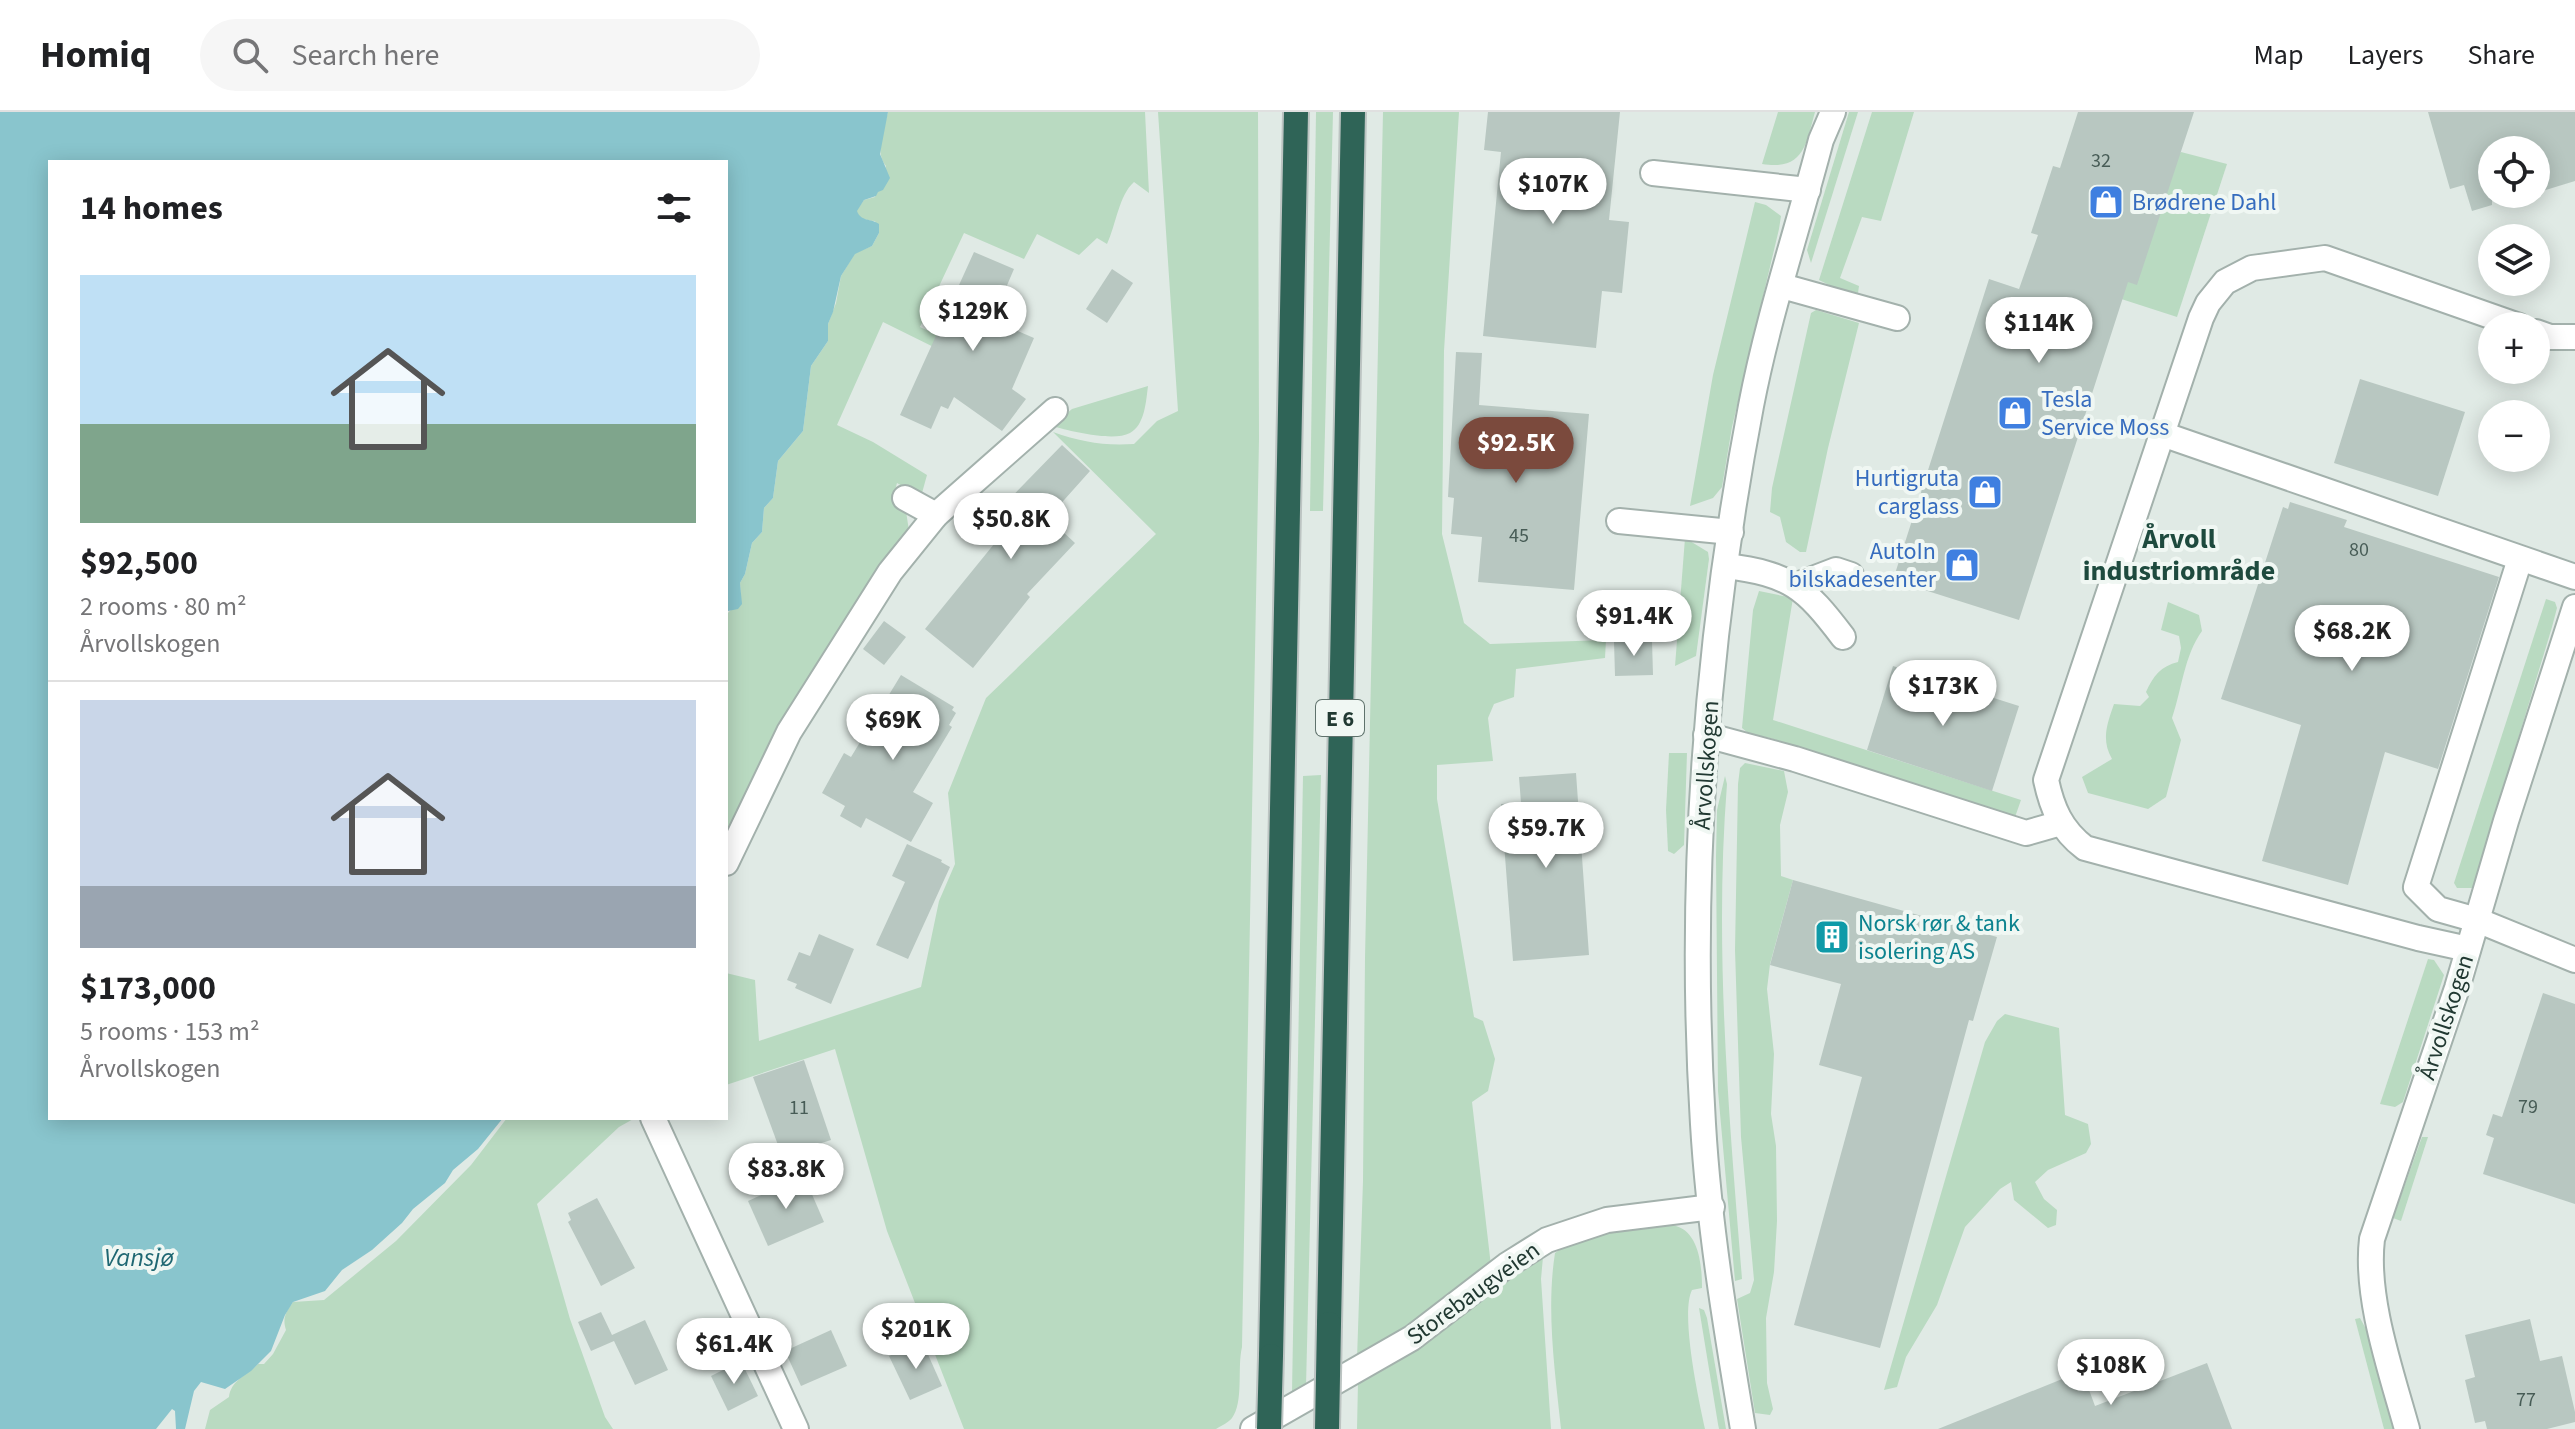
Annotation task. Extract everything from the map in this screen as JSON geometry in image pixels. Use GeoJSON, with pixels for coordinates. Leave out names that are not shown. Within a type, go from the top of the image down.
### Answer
{"type":"FeatureCollection","features":[{"type":"Feature","properties":{"kind":"highway","name":"E 6"},"geometry":{"type":"LineString","coordinates":[[1269,1429],[1296,112]]}},
{"type":"Feature","properties":{"kind":"highway","name":"E 6"},"geometry":{"type":"LineString","coordinates":[[1327,1429],[1353,112]]}},
{"type":"Feature","properties":{"kind":"street","name":"Årvollskogen"},"geometry":{"type":"LineString","coordinates":[[1743,1429],[1721,1296],[1703,1124],[1697,921],[1706,735],[1726,566],[1751,405],[1821,140],[1833,112]]}},
{"type":"Feature","properties":{"kind":"street"},"geometry":{"type":"LineString","coordinates":[[1653,173],[1808,190]]}},
{"type":"Feature","properties":{"kind":"street"},"geometry":{"type":"LineString","coordinates":[[2468,949],[2085,848],[2071,837],[2061,823],[2051,805],[2046,780],[2208,303],[2225,282],[2252,268],[2325,258],[2479,312]]}},
{"type":"Feature","properties":{"kind":"street"},"geometry":{"type":"LineString","coordinates":[[1782,286],[1897,318]]}},
{"type":"Feature","properties":{"kind":"street"},"geometry":{"type":"LineString","coordinates":[[2550,337],[2575,337]]}},
{"type":"Feature","properties":{"kind":"street"},"geometry":{"type":"LineString","coordinates":[[728,859],[789,732],[890,572],[936,515],[1055,410]]}},
{"type":"Feature","properties":{"kind":"street"},"geometry":{"type":"LineString","coordinates":[[2162,434],[2575,577]]}},
{"type":"Feature","properties":{"kind":"street"},"geometry":{"type":"LineString","coordinates":[[905,498],[936,515]]}},
{"type":"Feature","properties":{"kind":"street"},"geometry":{"type":"LineString","coordinates":[[1619,521],[1731,532]]}},
{"type":"Feature","properties":{"kind":"street"},"geometry":{"type":"LineString","coordinates":[[2520,559],[2416,887],[2438,909],[2477,920],[2575,960]]}},
{"type":"Feature","properties":{"kind":"street"},"geometry":{"type":"LineString","coordinates":[[1726,566],[1754,570],[1797,585],[1818,604],[1843,637]]}},
{"type":"Feature","properties":{"kind":"street"},"geometry":{"type":"LineString","coordinates":[[1797,585],[1836,570],[1851,575]]}},
{"type":"Feature","properties":{"kind":"street","name":"Årvollskogen"},"geometry":{"type":"LineString","coordinates":[[2407,1429],[2370,1279],[2372,1239],[2468,949],[2575,607]]}},
{"type":"Feature","properties":{"kind":"street"},"geometry":{"type":"LineString","coordinates":[[1706,735],[1809,764],[2026,833],[2061,823]]}},
{"type":"Feature","properties":{"kind":"street"},"geometry":{"type":"LineString","coordinates":[[654,1120],[796,1429]]}},
{"type":"Feature","properties":{"kind":"street","name":"Storebaugveien"},"geometry":{"type":"LineString","coordinates":[[1253,1429],[1412,1338],[1507,1265],[1547,1240],[1607,1220],[1712,1207]]}},
{"type":"Feature","properties":{"kind":"green space"},"geometry":{"type":"Polygon","coordinates":[[[888,112],[1145,112],[1149,193],[1134,182],[1121,202],[1107,244],[1097,238],[1079,255],[1037,234],[1024,259],[964,233],[920,327],[976,353],[970,365],[883,322],[837,425],[873,442],[927,475],[922,493],[914,493],[897,483],[893,498],[906,511],[909,531],[728,848],[728,613],[741,599],[740,583],[752,543],[762,532],[764,508],[773,498],[778,461],[803,431],[811,366],[828,341],[828,324],[841,276],[855,253],[872,246],[879,233],[875,221],[861,218],[856,211],[864,200],[875,197],[886,166],[880,147],[888,112]]]}},
{"type":"Feature","properties":{"kind":"green space"},"geometry":{"type":"Polygon","coordinates":[[[1158,112],[1258,112],[1259,439],[1242,1347],[1238,1403],[1232,1418],[1216,1429],[964,1429],[887,1231],[835,1049],[728,1084],[728,973],[755,980],[759,1041],[921,987],[939,901],[955,864],[948,793],[986,698],[1156,534],[1053,432],[1093,442],[1134,444],[1157,421],[1178,411],[1158,112]]]}},
{"type":"Feature","properties":{"kind":"green space"},"geometry":{"type":"Polygon","coordinates":[[[1316,112],[1333,112],[1323,511],[1310,511],[1316,112]]]}},
{"type":"Feature","properties":{"kind":"green space"},"geometry":{"type":"Polygon","coordinates":[[[1383,112],[1459,112],[1444,351],[1442,534],[1464,623],[1490,644],[1606,640],[1605,658],[1516,669],[1514,697],[1494,704],[1488,718],[1493,761],[1437,765],[1437,799],[1474,1017],[1483,1021],[1495,1059],[1488,1091],[1472,1102],[1491,1266],[1418,1321],[1357,1359],[1363,1181],[1383,112]]]}},
{"type":"Feature","properties":{"kind":"green space"},"geometry":{"type":"Polygon","coordinates":[[[1778,112],[1815,112],[1805,144],[1795,159],[1776,165],[1762,164],[1778,112]]]}},
{"type":"Feature","properties":{"kind":"green space"},"geometry":{"type":"Polygon","coordinates":[[[1849,112],[1858,112],[1811,263],[1807,250],[1849,112]]]}},
{"type":"Feature","properties":{"kind":"green space"},"geometry":{"type":"Polygon","coordinates":[[[1872,112],[1914,112],[1881,221],[1862,217],[1840,278],[1859,286],[1858,293],[1819,280],[1872,112]]]}},
{"type":"Feature","properties":{"kind":"green space"},"geometry":{"type":"Polygon","coordinates":[[[2181,152],[2227,164],[2177,317],[2044,274],[2181,152]]]}},
{"type":"Feature","properties":{"kind":"green space"},"geometry":{"type":"Polygon","coordinates":[[[1755,202],[1766,205],[1781,216],[1779,229],[1732,427],[1722,487],[1713,498],[1690,506],[1713,375],[1755,202]]]}},
{"type":"Feature","properties":{"kind":"green space"},"geometry":{"type":"Polygon","coordinates":[[[1816,310],[1859,323],[1806,552],[1800,552],[1786,542],[1780,517],[1770,512],[1772,488],[1811,313],[1816,310]]]}},
{"type":"Feature","properties":{"kind":"green space"},"geometry":{"type":"Polygon","coordinates":[[[1148,386],[1142,419],[1130,433],[1103,436],[1052,426],[1072,409],[1148,386]]]}},
{"type":"Feature","properties":{"kind":"green space"},"geometry":{"type":"Polygon","coordinates":[[[1685,538],[1708,552],[1709,559],[1696,656],[1675,666],[1685,538]]]}},
{"type":"Feature","properties":{"kind":"green space"},"geometry":{"type":"Polygon","coordinates":[[[1759,591],[1793,598],[1773,720],[2021,800],[2015,817],[1748,733],[1742,728],[1753,610],[1759,591]]]}},
{"type":"Feature","properties":{"kind":"green space"},"geometry":{"type":"Polygon","coordinates":[[[2546,599],[2555,602],[2557,608],[2473,888],[2457,888],[2454,883],[2546,599]]]}},
{"type":"Feature","properties":{"kind":"green space"},"geometry":{"type":"Polygon","coordinates":[[[2168,602],[2199,615],[2202,631],[2187,662],[2172,718],[2181,740],[2166,797],[2148,809],[2088,793],[2082,777],[2112,759],[2106,739],[2114,704],[2140,706],[2149,697],[2146,692],[2155,677],[2162,669],[2178,662],[2181,648],[2179,636],[2161,630],[2168,602]]]}},
{"type":"Feature","properties":{"kind":"green space"},"geometry":{"type":"Polygon","coordinates":[[[1669,753],[1687,753],[1684,845],[1674,854],[1668,851],[1666,810],[1669,753]]]}},
{"type":"Feature","properties":{"kind":"green space"},"geometry":{"type":"Polygon","coordinates":[[[1745,763],[1784,771],[1788,792],[1780,825],[1781,876],[1793,880],[1770,964],[1767,989],[1774,1054],[1771,1114],[1776,1146],[1777,1221],[1774,1272],[1766,1318],[1767,1383],[1773,1409],[1770,1415],[1755,1413],[1737,1299],[1750,1293],[1754,1280],[1741,1137],[1735,950],[1738,784],[1740,768],[1745,763]]]}},
{"type":"Feature","properties":{"kind":"green space"},"geometry":{"type":"Polygon","coordinates":[[[1321,775],[1306,1387],[1292,1392],[1303,776],[1321,775]]]}},
{"type":"Feature","properties":{"kind":"green space"},"geometry":{"type":"Polygon","coordinates":[[[1725,776],[1722,908],[1725,1032],[1742,1279],[1735,1281],[1718,1091],[1717,810],[1725,776]]]}},
{"type":"Feature","properties":{"kind":"green space"},"geometry":{"type":"Polygon","coordinates":[[[2428,959],[2434,960],[2444,975],[2403,1102],[2395,1107],[2380,1104],[2428,959]]]}},
{"type":"Feature","properties":{"kind":"green space"},"geometry":{"type":"Polygon","coordinates":[[[2005,1014],[2059,1028],[2065,1115],[2088,1124],[2091,1144],[2086,1153],[2048,1170],[2035,1182],[2044,1199],[2057,1210],[2056,1225],[2048,1228],[2014,1200],[2011,1182],[2000,1189],[1965,1227],[1937,1305],[1906,1357],[1897,1387],[1884,1390],[1985,1042],[1997,1021],[2005,1014]]]}},
{"type":"Feature","properties":{"kind":"green space"},"geometry":{"type":"Polygon","coordinates":[[[505,1120],[631,1120],[619,1127],[537,1204],[570,1319],[605,1417],[613,1429],[205,1429],[210,1410],[229,1397],[240,1378],[258,1364],[264,1364],[273,1354],[286,1330],[285,1315],[293,1302],[324,1300],[396,1241],[471,1165],[505,1120]]]}},
{"type":"Feature","properties":{"kind":"green space"},"geometry":{"type":"Polygon","coordinates":[[[2422,1137],[2428,1137],[2401,1221],[2393,1218],[2422,1137]]]}},
{"type":"Feature","properties":{"kind":"green space"},"geometry":{"type":"Polygon","coordinates":[[[1637,1226],[1676,1226],[1695,1243],[1702,1288],[1692,1290],[1689,1337],[1705,1429],[1561,1429],[1551,1319],[1555,1253],[1584,1239],[1637,1226]]]}},
{"type":"Feature","properties":{"kind":"green space"},"geometry":{"type":"Polygon","coordinates":[[[1543,1257],[1541,1279],[1551,1429],[1357,1429],[1358,1382],[1396,1362],[1505,1278],[1543,1257]]]}},
{"type":"Feature","properties":{"kind":"green space"},"geometry":{"type":"Polygon","coordinates":[[[1699,1308],[1704,1310],[1707,1318],[1726,1429],[1719,1429],[1699,1308]]]}},
{"type":"Feature","properties":{"kind":"green space"},"geometry":{"type":"Polygon","coordinates":[[[2360,1318],[2366,1329],[2393,1429],[2384,1429],[2355,1319],[2360,1318]]]}},
{"type":"Feature","properties":{"kind":"water","name":"Vansjø"},"geometry":{"type":"Polygon","coordinates":[[[0,112],[888,112],[880,154],[890,178],[883,190],[864,200],[857,211],[861,217],[879,224],[879,233],[872,246],[855,254],[841,276],[828,324],[828,341],[811,366],[803,431],[778,461],[773,498],[764,508],[762,532],[752,543],[740,583],[742,604],[738,609],[728,611],[728,160],[48,160],[48,1120],[501,1120],[478,1149],[453,1170],[445,1183],[413,1209],[372,1250],[342,1270],[325,1291],[293,1302],[271,1351],[251,1371],[225,1389],[201,1382],[194,1391],[185,1429],[176,1429],[175,1411],[172,1409],[156,1429],[0,1429],[0,112]]]}},
{"type":"Feature","properties":{"kind":"building"},"geometry":{"type":"Polygon","coordinates":[[[1488,112],[1620,112],[1609,220],[1629,222],[1622,293],[1602,291],[1596,348],[1483,336],[1501,152],[1484,150],[1488,112]]]}},
{"type":"Feature","properties":{"kind":"building"},"geometry":{"type":"Polygon","coordinates":[[[2078,112],[2194,112],[2137,285],[2128,282],[2019,620],[1893,580],[1989,279],[2019,289],[2038,235],[2031,233],[2053,166],[2060,168],[2078,112]]]}},
{"type":"Feature","properties":{"kind":"building"},"geometry":{"type":"Polygon","coordinates":[[[2428,112],[2575,112],[2575,181],[2550,189],[2550,136],[2478,136],[2478,208],[2482,208],[2472,211],[2464,185],[2450,189],[2428,112]]]}},
{"type":"Feature","properties":{"kind":"building"},"geometry":{"type":"Polygon","coordinates":[[[974,252],[1014,269],[1002,297],[1007,299],[997,322],[1034,338],[1012,389],[1026,399],[1002,431],[954,397],[948,409],[941,406],[931,429],[900,415],[974,252]]]}},
{"type":"Feature","properties":{"kind":"building"},"geometry":{"type":"Polygon","coordinates":[[[1112,269],[1133,283],[1107,323],[1086,309],[1112,269]]]}},
{"type":"Feature","properties":{"kind":"building"},"geometry":{"type":"Polygon","coordinates":[[[1456,352],[1482,353],[1479,405],[1589,414],[1574,590],[1478,582],[1482,537],[1451,534],[1454,498],[1448,497],[1456,352]]]}},
{"type":"Feature","properties":{"kind":"building"},"geometry":{"type":"Polygon","coordinates":[[[2360,379],[2465,412],[2438,496],[2334,463],[2360,379]]]}},
{"type":"Feature","properties":{"kind":"building"},"geometry":{"type":"Polygon","coordinates":[[[1062,445],[1090,471],[1048,518],[1075,543],[1027,594],[1030,597],[973,668],[925,629],[1003,533],[989,520],[1062,445]]]}},
{"type":"Feature","properties":{"kind":"building"},"geometry":{"type":"Polygon","coordinates":[[[2290,502],[2347,520],[2344,527],[2499,577],[2438,769],[2385,752],[2348,885],[2262,861],[2301,725],[2221,699],[2283,507],[2288,509],[2290,502]]]}},
{"type":"Feature","properties":{"kind":"building"},"geometry":{"type":"Polygon","coordinates":[[[884,621],[906,637],[884,665],[863,649],[884,621]]]}},
{"type":"Feature","properties":{"kind":"building"},"geometry":{"type":"Polygon","coordinates":[[[1652,640],[1653,675],[1615,676],[1614,641],[1652,640]]]}},
{"type":"Feature","properties":{"kind":"building"},"geometry":{"type":"Polygon","coordinates":[[[1893,666],[2019,706],[1992,791],[1867,750],[1893,666]]]}},
{"type":"Feature","properties":{"kind":"building"},"geometry":{"type":"Polygon","coordinates":[[[901,675],[954,707],[952,710],[956,713],[949,725],[952,727],[913,792],[933,803],[911,842],[866,818],[861,828],[840,816],[845,806],[822,793],[844,753],[851,757],[901,675]]]}},
{"type":"Feature","properties":{"kind":"building"},"geometry":{"type":"Polygon","coordinates":[[[1576,773],[1589,955],[1513,961],[1501,804],[1521,803],[1519,777],[1576,773]]]}},
{"type":"Feature","properties":{"kind":"building"},"geometry":{"type":"Polygon","coordinates":[[[907,844],[950,867],[908,959],[876,945],[905,882],[892,876],[907,844]]]}},
{"type":"Feature","properties":{"kind":"building"},"geometry":{"type":"Polygon","coordinates":[[[1793,880],[1997,937],[1973,1021],[1969,1020],[1880,1348],[1794,1325],[1862,1077],[1819,1065],[1841,984],[1770,965],[1793,880]]]}},
{"type":"Feature","properties":{"kind":"building"},"geometry":{"type":"Polygon","coordinates":[[[819,934],[854,949],[831,1004],[795,988],[797,984],[787,980],[799,952],[810,956],[819,934]]]}},
{"type":"Feature","properties":{"kind":"building"},"geometry":{"type":"Polygon","coordinates":[[[2543,993],[2575,1004],[2575,1204],[2483,1174],[2494,1138],[2486,1135],[2493,1114],[2502,1117],[2543,993]]]}},
{"type":"Feature","properties":{"kind":"building"},"geometry":{"type":"Polygon","coordinates":[[[804,1060],[831,1140],[782,1156],[753,1077],[804,1060]]]}},
{"type":"Feature","properties":{"kind":"building"},"geometry":{"type":"Polygon","coordinates":[[[804,1176],[824,1222],[768,1246],[748,1201],[804,1176]]]}},
{"type":"Feature","properties":{"kind":"building"},"geometry":{"type":"Polygon","coordinates":[[[597,1198],[635,1268],[601,1286],[568,1222],[571,1220],[568,1213],[597,1198]]]}},
{"type":"Feature","properties":{"kind":"building"},"geometry":{"type":"Polygon","coordinates":[[[601,1312],[612,1335],[645,1320],[668,1370],[635,1385],[614,1341],[591,1351],[578,1322],[601,1312]]]}},
{"type":"Feature","properties":{"kind":"building"},"geometry":{"type":"Polygon","coordinates":[[[2530,1319],[2540,1361],[2562,1356],[2575,1422],[2547,1429],[2487,1429],[2485,1421],[2475,1423],[2465,1380],[2475,1377],[2465,1335],[2530,1319]]]}},
{"type":"Feature","properties":{"kind":"building"},"geometry":{"type":"Polygon","coordinates":[[[831,1330],[847,1366],[801,1386],[785,1351],[831,1330]]]}},
{"type":"Feature","properties":{"kind":"building"},"geometry":{"type":"Polygon","coordinates":[[[922,1341],[942,1386],[910,1400],[889,1356],[922,1341]]]}},
{"type":"Feature","properties":{"kind":"building"},"geometry":{"type":"Polygon","coordinates":[[[741,1361],[758,1396],[728,1411],[711,1376],[741,1361]]]}},
{"type":"Feature","properties":{"kind":"building"},"geometry":{"type":"Polygon","coordinates":[[[2207,1363],[2232,1429],[1938,1429],[2082,1371],[2095,1406],[2207,1363]]]}},
{"type":"Feature","properties":{"kind":"place","name":"Brødrene Dahl"},"geometry":{"type":"Point","coordinates":[2106,202]}},
{"type":"Feature","properties":{"kind":"place","name":"Tesla Service Moss"},"geometry":{"type":"Point","coordinates":[2015,413]}},
{"type":"Feature","properties":{"kind":"place","name":"Hurtigruta carglass"},"geometry":{"type":"Point","coordinates":[1985,492]}},
{"type":"Feature","properties":{"kind":"place","name":"AutoIn bilskadesenter"},"geometry":{"type":"Point","coordinates":[1962,565]}},
{"type":"Feature","properties":{"kind":"place","name":"Norsk rør & tank isolering AS"},"geometry":{"type":"Point","coordinates":[1832,937]}},
{"type":"Feature","properties":{"kind":"district","name":"Årvoll industriområde"},"geometry":{"type":"Point","coordinates":[2179,554]}}]}
